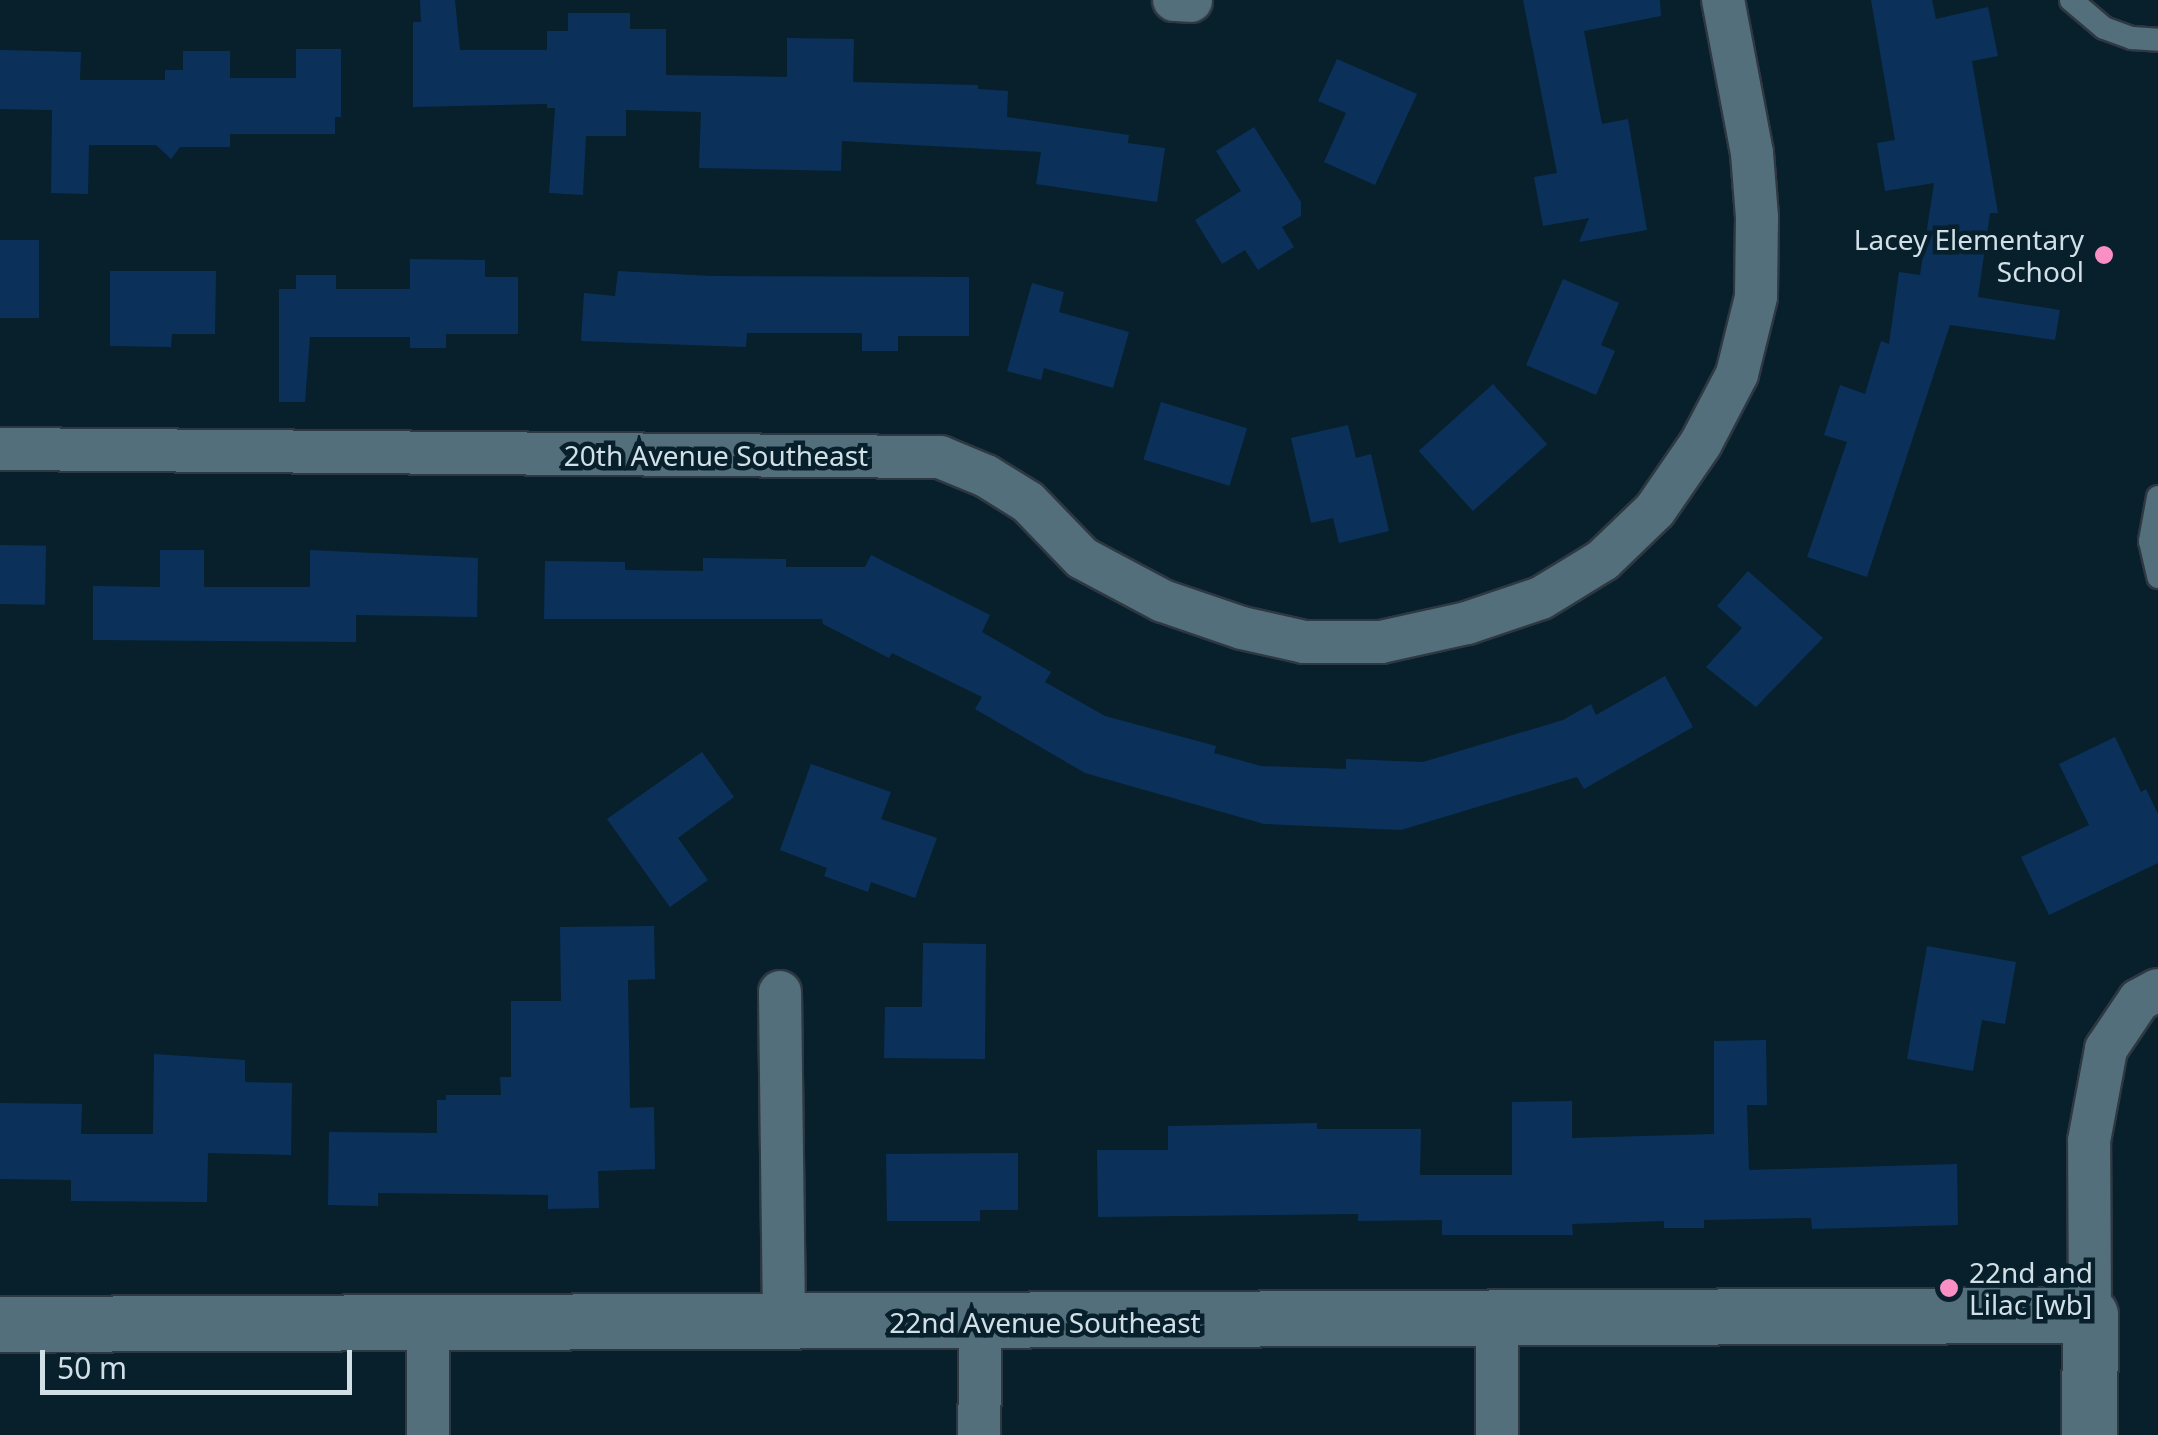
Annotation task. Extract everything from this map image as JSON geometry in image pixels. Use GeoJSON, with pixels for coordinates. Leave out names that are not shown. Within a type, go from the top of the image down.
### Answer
{"type":"FeatureCollection","features":[{"type":"Feature","properties":{"kind":"street","name":"20th Avenue Southeast"},"geometry":{"type":"LineString","coordinates":[[0,450],[940,457],[1014,494],[1082,558],[1163,601],[1304,642],[1380,642],[1467,623],[1541,598],[1588,569],[1654,510],[1701,443],[1738,374],[1756,297],[1758,217],[1752,153],[1723,0]]}},
{"type":"Feature","properties":{"kind":"street"},"geometry":{"type":"LineString","coordinates":[[2090,1435],[2090,1141],[2106,1049],[2138,1000],[2158,990]]}},
{"type":"Feature","properties":{"kind":"street"},"geometry":{"type":"LineString","coordinates":[[780,992],[784,1322]]}},
{"type":"Feature","properties":{"kind":"street","name":"22nd Avenue Southeast"},"geometry":{"type":"LineString","coordinates":[[0,1324],[2090,1315]]}},
{"type":"Feature","properties":{"kind":"street"},"geometry":{"type":"LineString","coordinates":[[1497,1319],[1497,1435]]}},
{"type":"Feature","properties":{"kind":"street"},"geometry":{"type":"LineString","coordinates":[[428,1320],[428,1435]]}},
{"type":"Feature","properties":{"kind":"street"},"geometry":{"type":"LineString","coordinates":[[980,1435],[981,1322]]}},
{"type":"Feature","properties":{"kind":"lane"},"geometry":{"type":"LineString","coordinates":[[2071,0],[2104,28],[2132,38],[2158,40]]}},
{"type":"Feature","properties":{"kind":"lane"},"geometry":{"type":"LineString","coordinates":[[2158,497],[2150,541],[2158,577]]}},
{"type":"Feature","properties":{"kind":"building"},"geometry":{"type":"Polygon","coordinates":[[[420,0],[455,0],[460,50],[547,50],[547,31],[568,31],[568,13],[630,13],[630,29],[666,29],[666,75],[787,77],[787,38],[854,39],[853,82],[978,85],[978,89],[1008,91],[1007,117],[1129,135],[1128,143],[1165,148],[1157,202],[1036,184],[1041,152],[842,141],[841,171],[699,168],[701,112],[626,110],[626,136],[586,136],[583,195],[549,193],[555,108],[547,108],[547,104],[413,107],[413,22],[421,22],[420,0]]]}},
{"type":"Feature","properties":{"kind":"building"},"geometry":{"type":"Polygon","coordinates":[[[1523,0],[1660,0],[1661,16],[1584,31],[1602,124],[1628,119],[1647,230],[1579,242],[1589,218],[1543,226],[1534,177],[1557,173],[1523,0]]]}},
{"type":"Feature","properties":{"kind":"building"},"geometry":{"type":"Polygon","coordinates":[[[1871,0],[1932,0],[1936,19],[1988,7],[1998,56],[1972,61],[1998,213],[1990,213],[1978,297],[2060,310],[2055,340],[1950,325],[1867,577],[1807,557],[1847,442],[1824,435],[1840,385],[1865,394],[1881,341],[1889,344],[1899,272],[1920,275],[1934,183],[1885,191],[1877,143],[1895,140],[1871,0]]]}},
{"type":"Feature","properties":{"kind":"building"},"geometry":{"type":"Polygon","coordinates":[[[296,49],[341,49],[341,117],[335,117],[335,134],[230,134],[230,147],[180,147],[171,159],[156,145],[89,145],[88,194],[51,193],[52,110],[0,109],[0,50],[81,52],[80,80],[165,80],[165,70],[183,70],[183,51],[230,51],[230,78],[296,78],[296,49]]]}},
{"type":"Feature","properties":{"kind":"building"},"geometry":{"type":"Polygon","coordinates":[[[1337,59],[1417,94],[1375,185],[1324,162],[1346,113],[1318,101],[1337,59]]]}},
{"type":"Feature","properties":{"kind":"building"},"geometry":{"type":"Polygon","coordinates":[[[1254,127],[1301,202],[1301,216],[1282,227],[1294,247],[1258,270],[1245,250],[1222,264],[1195,220],[1241,191],[1216,151],[1254,127]]]}},
{"type":"Feature","properties":{"kind":"building"},"geometry":{"type":"Polygon","coordinates":[[[0,240],[39,240],[39,318],[0,318],[0,240]]]}},
{"type":"Feature","properties":{"kind":"building"},"geometry":{"type":"Polygon","coordinates":[[[410,259],[485,260],[485,277],[518,277],[518,334],[446,334],[446,348],[410,348],[410,337],[310,337],[305,402],[279,402],[279,289],[296,289],[296,275],[336,275],[336,289],[410,289],[410,259]]]}},
{"type":"Feature","properties":{"kind":"building"},"geometry":{"type":"Polygon","coordinates":[[[110,271],[216,271],[215,334],[172,334],[171,347],[110,346],[110,271]]]}},
{"type":"Feature","properties":{"kind":"building"},"geometry":{"type":"Polygon","coordinates":[[[618,271],[711,276],[969,277],[969,336],[898,336],[898,351],[862,351],[862,333],[747,333],[746,347],[581,341],[584,293],[615,296],[618,271]]]}},
{"type":"Feature","properties":{"kind":"building"},"geometry":{"type":"Polygon","coordinates":[[[1563,279],[1619,303],[1601,345],[1615,351],[1596,395],[1526,365],[1563,279]]]}},
{"type":"Feature","properties":{"kind":"building"},"geometry":{"type":"Polygon","coordinates":[[[1032,283],[1064,292],[1059,312],[1129,332],[1113,388],[1044,368],[1041,380],[1007,371],[1032,283]]]}},
{"type":"Feature","properties":{"kind":"building"},"geometry":{"type":"Polygon","coordinates":[[[1493,384],[1547,444],[1473,511],[1419,451],[1493,384]]]}},
{"type":"Feature","properties":{"kind":"building"},"geometry":{"type":"Polygon","coordinates":[[[1161,402],[1247,428],[1230,486],[1143,459],[1161,402]]]}},
{"type":"Feature","properties":{"kind":"building"},"geometry":{"type":"Polygon","coordinates":[[[1348,425],[1356,458],[1371,454],[1389,531],[1339,543],[1333,518],[1311,523],[1291,438],[1348,425]]]}},
{"type":"Feature","properties":{"kind":"building"},"geometry":{"type":"Polygon","coordinates":[[[0,545],[46,546],[45,605],[0,604],[0,545]]]}},
{"type":"Feature","properties":{"kind":"building"},"geometry":{"type":"Polygon","coordinates":[[[160,550],[204,550],[204,587],[310,587],[310,550],[478,558],[477,617],[356,615],[356,642],[93,640],[93,586],[160,587],[160,550]]]}},
{"type":"Feature","properties":{"kind":"building"},"geometry":{"type":"Polygon","coordinates":[[[871,555],[990,615],[982,632],[1051,672],[1045,682],[1105,716],[1216,746],[1214,753],[1261,766],[1346,769],[1346,759],[1423,762],[1563,720],[1591,704],[1596,715],[1665,676],[1693,727],[1584,789],[1577,777],[1401,830],[1264,824],[1085,773],[975,709],[982,697],[892,653],[889,658],[823,624],[822,619],[544,619],[545,561],[625,562],[625,570],[703,571],[703,558],[786,559],[786,567],[865,567],[871,555]]]}},
{"type":"Feature","properties":{"kind":"building"},"geometry":{"type":"Polygon","coordinates":[[[1748,571],[1823,638],[1756,707],[1706,667],[1742,628],[1717,606],[1748,571]]]}},
{"type":"Feature","properties":{"kind":"building"},"geometry":{"type":"Polygon","coordinates":[[[2115,737],[2141,792],[2146,789],[2158,814],[2158,863],[2049,915],[2021,857],[2089,825],[2059,764],[2115,737]]]}},
{"type":"Feature","properties":{"kind":"building"},"geometry":{"type":"Polygon","coordinates":[[[702,752],[734,797],[678,838],[708,880],[670,907],[607,819],[702,752]]]}},
{"type":"Feature","properties":{"kind":"building"},"geometry":{"type":"Polygon","coordinates":[[[811,764],[891,792],[881,819],[937,838],[915,898],[871,882],[868,892],[824,876],[827,868],[780,850],[811,764]]]}},
{"type":"Feature","properties":{"kind":"building"},"geometry":{"type":"Polygon","coordinates":[[[654,926],[655,979],[628,980],[630,1108],[654,1107],[655,1169],[598,1171],[599,1208],[548,1209],[548,1195],[378,1193],[378,1206],[328,1205],[329,1132],[437,1133],[437,1100],[446,1100],[446,1095],[501,1095],[500,1077],[511,1077],[511,1001],[561,1001],[560,927],[654,926]]]}},
{"type":"Feature","properties":{"kind":"building"},"geometry":{"type":"Polygon","coordinates":[[[923,943],[986,944],[985,1059],[884,1058],[885,1007],[922,1007],[923,943]]]}},
{"type":"Feature","properties":{"kind":"building"},"geometry":{"type":"Polygon","coordinates":[[[1927,946],[2016,962],[2005,1024],[1982,1020],[1973,1071],[1907,1059],[1927,946]]]}},
{"type":"Feature","properties":{"kind":"building"},"geometry":{"type":"Polygon","coordinates":[[[1766,1040],[1767,1105],[1747,1105],[1749,1170],[1957,1164],[1958,1225],[1812,1229],[1811,1218],[1704,1220],[1704,1228],[1664,1228],[1664,1221],[1572,1224],[1573,1235],[1442,1235],[1442,1220],[1358,1221],[1358,1214],[1098,1217],[1097,1150],[1168,1150],[1168,1126],[1317,1123],[1317,1129],[1421,1129],[1420,1175],[1512,1175],[1512,1102],[1572,1101],[1572,1138],[1714,1134],[1714,1041],[1766,1040]]]}},
{"type":"Feature","properties":{"kind":"building"},"geometry":{"type":"Polygon","coordinates":[[[154,1054],[245,1060],[245,1082],[292,1083],[291,1155],[208,1153],[207,1202],[71,1201],[71,1180],[0,1179],[0,1103],[82,1104],[81,1134],[153,1134],[154,1054]]]}},
{"type":"Feature","properties":{"kind":"building"},"geometry":{"type":"Polygon","coordinates":[[[1018,1153],[1018,1210],[980,1210],[980,1221],[887,1221],[886,1154],[1018,1153]]]}},
{"type":"Feature","properties":{"kind":"place","name":"Lacey Elementary School"},"geometry":{"type":"Point","coordinates":[2104,255]}},
{"type":"Feature","properties":{"kind":"place","name":"22nd and Lilac [wb]"},"geometry":{"type":"Point","coordinates":[1949,1288]}}]}
